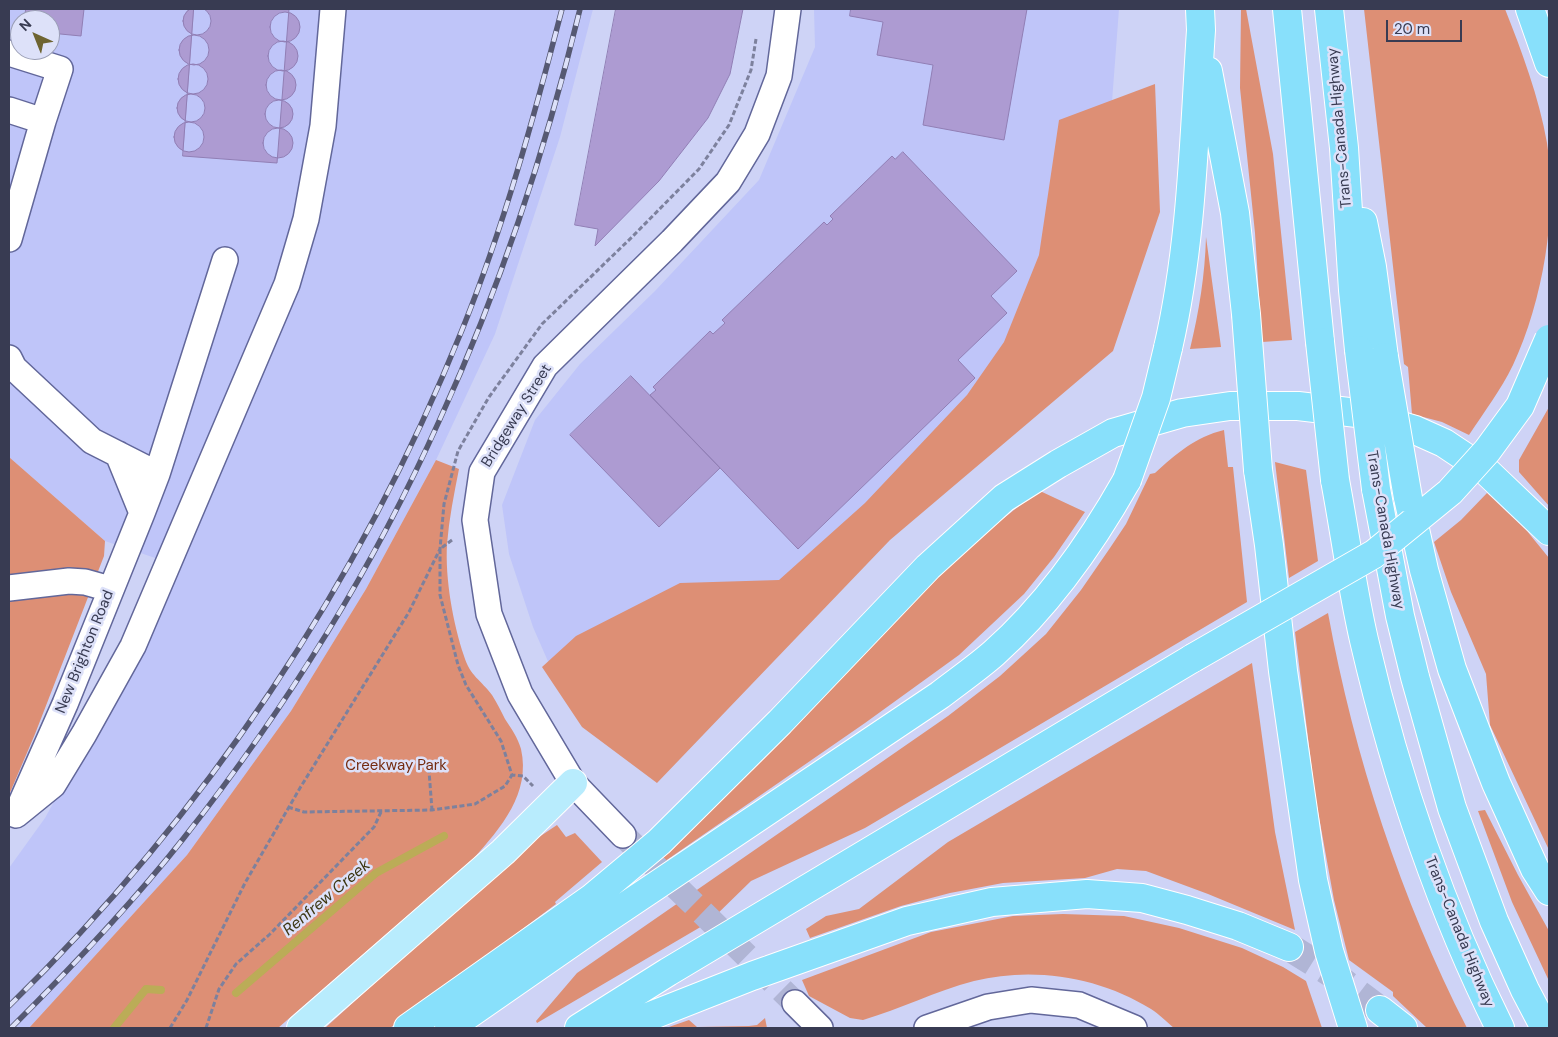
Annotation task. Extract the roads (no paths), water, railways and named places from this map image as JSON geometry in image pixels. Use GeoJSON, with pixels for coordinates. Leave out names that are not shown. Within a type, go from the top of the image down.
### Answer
{"type":"FeatureCollection","features":[{"type":"Feature","properties":{"kind":"highway","name":"Trans-Canada Highway"},"geometry":{"type":"LineString","coordinates":[[1288,9],[1335,480],[1364,639],[1398,770],[1433,871],[1478,984],[1500,1028]]}},
{"type":"Feature","properties":{"kind":"highway","name":"Trans-Canada Highway"},"geometry":{"type":"LineString","coordinates":[[1329,9],[1344,148],[1353,290],[1371,353],[1376,489],[1400,616],[1452,808],[1494,921],[1525,990],[1545,1028]]}},
{"type":"Feature","properties":{"kind":"highway"},"geometry":{"type":"LineString","coordinates":[[1530,9],[1549,63]]}},
{"type":"Feature","properties":{"kind":"highway"},"geometry":{"type":"LineString","coordinates":[[1200,20],[1235,213],[1246,314],[1258,470],[1269,545],[1283,671],[1313,880],[1329,952],[1354,1028]]}},
{"type":"Feature","properties":{"kind":"highway"},"geometry":{"type":"LineString","coordinates":[[449,1028],[673,874],[940,695],[994,653],[1035,612],[1069,572],[1102,524],[1127,480],[1156,398],[1168,348],[1176,314],[1188,225],[1200,20]]}},
{"type":"Feature","properties":{"kind":"highway"},"geometry":{"type":"LineString","coordinates":[[579,1028],[1193,658],[1374,554],[1450,492],[1487,451],[1520,406],[1549,338]]}},
{"type":"Feature","properties":{"kind":"highway"},"geometry":{"type":"LineString","coordinates":[[1371,353],[1408,498],[1424,570],[1452,669],[1496,783],[1535,869],[1549,891]]}},
{"type":"Feature","properties":{"kind":"highway"},"geometry":{"type":"LineString","coordinates":[[408,1028],[592,898],[659,842],[780,722],[928,568],[1004,498],[1058,464],[1113,433],[1182,414],[1230,406],[1298,406],[1357,413],[1415,430],[1444,443],[1486,470],[1549,531]]}},
{"type":"Feature","properties":{"kind":"highway"},"geometry":{"type":"LineString","coordinates":[[620,1028],[752,976],[907,921],[992,902],[1087,894],[1142,898],[1238,926],[1289,947]]}},
{"type":"Feature","properties":{"kind":"highway"},"geometry":{"type":"LineString","coordinates":[[1380,1010],[1403,1028]]}},
{"type":"Feature","properties":{"kind":"main road"},"geometry":{"type":"LineString","coordinates":[[302,1028],[503,852],[573,783]]}},
{"type":"Feature","properties":{"kind":"street"},"geometry":{"type":"LineString","coordinates":[[12,822],[53,785],[133,646],[287,284],[306,219],[323,126],[333,9]]}},
{"type":"Feature","properties":{"kind":"street","name":"Bridgeway Street"},"geometry":{"type":"LineString","coordinates":[[623,835],[573,783],[520,694],[495,630],[489,614],[476,520],[482,472],[546,366],[728,182],[757,134],[779,76],[788,9]]}},
{"type":"Feature","properties":{"kind":"street"},"geometry":{"type":"LineString","coordinates":[[9,53],[60,69],[9,239]]}},
{"type":"Feature","properties":{"kind":"street"},"geometry":{"type":"LineString","coordinates":[[9,110],[43,121]]}},
{"type":"Feature","properties":{"kind":"street","name":"New Brighton Road"},"geometry":{"type":"LineString","coordinates":[[12,822],[61,712],[157,474],[226,260]]}},
{"type":"Feature","properties":{"kind":"street"},"geometry":{"type":"LineString","coordinates":[[9,358],[14,368],[92,441],[157,474]]}},
{"type":"Feature","properties":{"kind":"street"},"geometry":{"type":"LineString","coordinates":[[118,454],[142,513]]}},
{"type":"Feature","properties":{"kind":"street"},"geometry":{"type":"LineString","coordinates":[[9,588],[69,581],[85,582],[110,589]]}},
{"type":"Feature","properties":{"kind":"street"},"geometry":{"type":"LineString","coordinates":[[927,1028],[988,1008],[1031,1000],[1080,1005],[1134,1028]]}},
{"type":"Feature","properties":{"kind":"street"},"geometry":{"type":"LineString","coordinates":[[795,1003],[820,1028]]}},
{"type":"Feature","properties":{"kind":"waterway","name":"Renfrew Creek"},"geometry":{"type":"LineString","coordinates":[[236,993],[376,873],[444,836]]}},
{"type":"Feature","properties":{"kind":"waterway","name":"Renfrew Creek"},"geometry":{"type":"LineString","coordinates":[[114,1028],[146,989],[161,990]]}},
{"type":"Feature","properties":{"kind":"tunnel"},"geometry":{"type":"LineString","coordinates":[[623,835],[795,1003]]}},
{"type":"Feature","properties":{"kind":"tunnel"},"geometry":{"type":"LineString","coordinates":[[1289,947],[1334,975],[1380,1010]]}},
{"type":"Feature","properties":{"kind":"railway"},"geometry":{"type":"LineString","coordinates":[[9,1006],[80,933],[148,856],[211,775],[270,692],[325,605],[376,516],[421,424],[477,291],[505,211],[562,9]]}},
{"type":"Feature","properties":{"kind":"railway"},"geometry":{"type":"LineString","coordinates":[[11,1028],[100,936],[183,839],[291,689],[356,584],[386,530],[440,419],[462,370],[502,269],[537,166],[580,9]]}},
{"type":"Feature","properties":{"kind":"park label","name":"Creekway Park"},"geometry":{"type":"Point","coordinates":[396,766]}}]}
